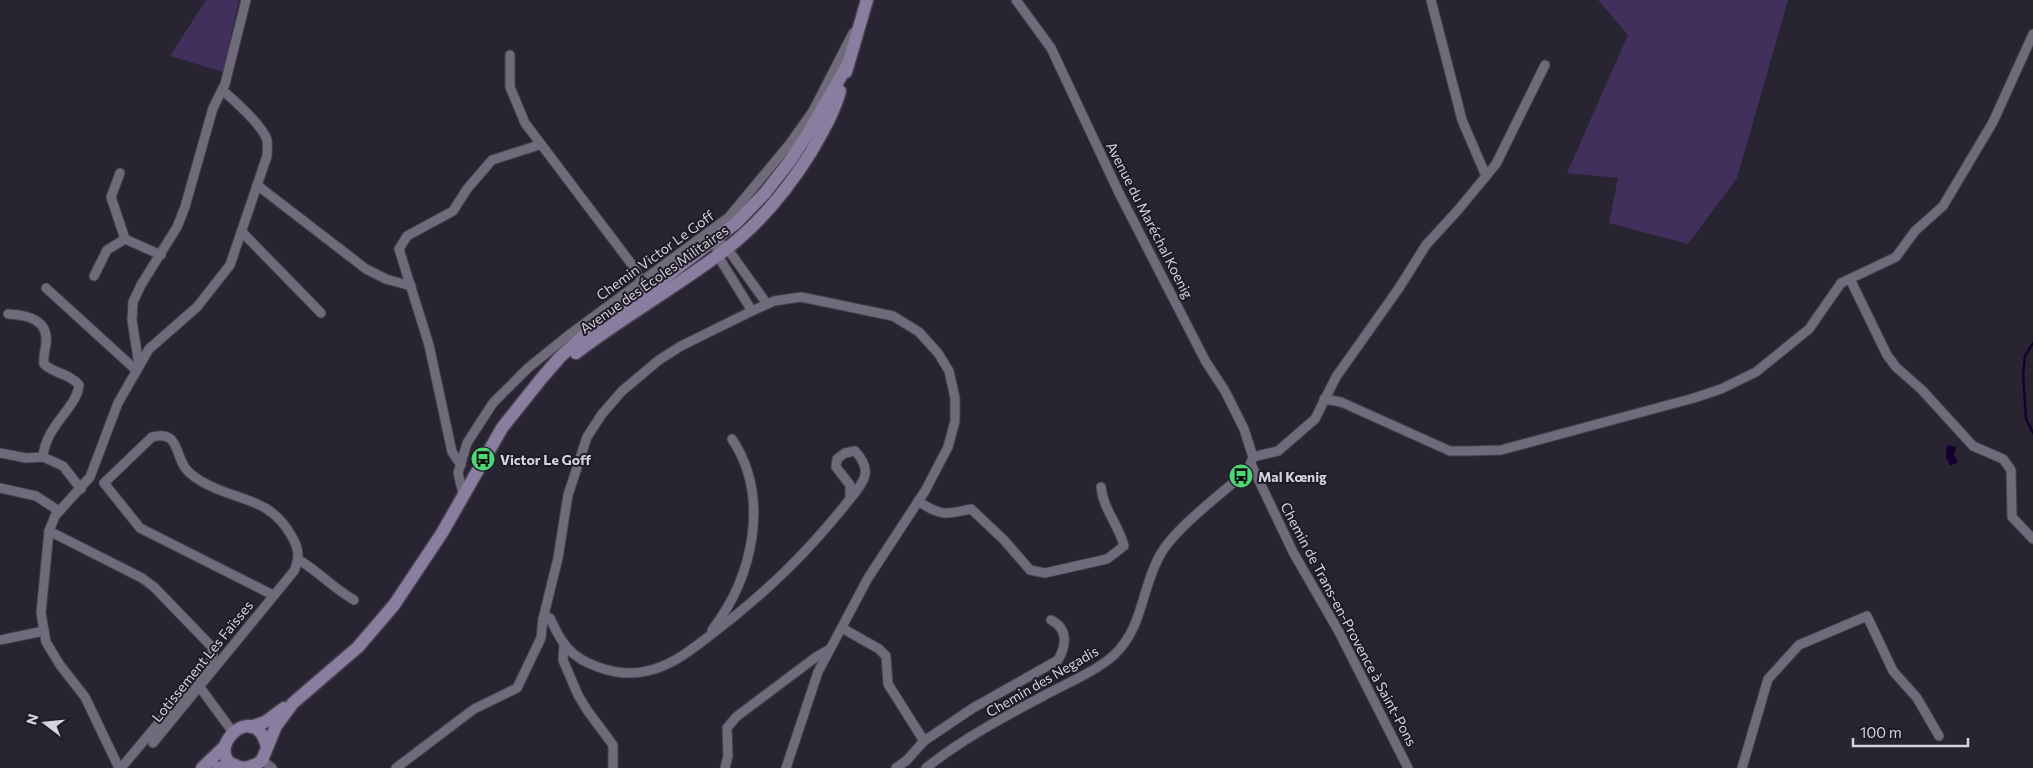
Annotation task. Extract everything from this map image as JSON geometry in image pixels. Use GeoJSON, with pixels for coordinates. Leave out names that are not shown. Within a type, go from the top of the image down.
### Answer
{"type":"FeatureCollection","features":[{"type":"Feature","properties":{"kind":"street"},"geometry":{"type":"LineString","coordinates":[[138,367],[132,320],[133,302],[177,227],[185,207],[213,108],[222,90],[246,0]]}},
{"type":"Feature","properties":{"kind":"street","name":"Avenue des Écoles Militaires"},"geometry":{"type":"LineString","coordinates":[[541,379],[632,312],[723,252],[751,228],[779,197],[804,164],[827,123],[838,98],[867,0]]}},
{"type":"Feature","properties":{"kind":"street","name":"Avenue du Maréchal Koenig"},"geometry":{"type":"LineString","coordinates":[[1016,0],[1051,48],[1120,195],[1206,362],[1225,391],[1244,430],[1252,461]]}},
{"type":"Feature","properties":{"kind":"street"},"geometry":{"type":"LineString","coordinates":[[1431,0],[1462,120],[1486,176]]}},
{"type":"Feature","properties":{"kind":"street","name":"Chemin Victor Le Goff"},"geometry":{"type":"LineString","coordinates":[[463,494],[458,473],[468,443],[493,403],[528,368],[570,334],[729,217],[763,177],[813,111],[838,59],[861,20]]}},
{"type":"Feature","properties":{"kind":"street"},"geometry":{"type":"LineString","coordinates":[[1324,399],[1341,402],[1450,451],[1501,450],[1694,398],[1721,389],[1756,372],[1809,329],[1841,283],[1896,257],[1922,224],[1943,206],[1993,122],[2033,34]]}},
{"type":"Feature","properties":{"kind":"street"},"geometry":{"type":"LineString","coordinates":[[510,55],[510,87],[525,123],[564,172],[642,282]]}},
{"type":"Feature","properties":{"kind":"street","name":"Avenue des Écoles Militaires"},"geometry":{"type":"LineString","coordinates":[[251,728],[265,722],[293,703],[358,647],[394,605],[442,533],[502,428],[541,379],[560,357],[588,332],[716,240],[736,223],[765,193],[790,160],[809,132],[848,64]]}},
{"type":"Feature","properties":{"kind":"street"},"geometry":{"type":"LineString","coordinates":[[1252,461],[1278,451],[1315,419],[1336,377],[1400,288],[1426,245],[1496,164],[1545,65]]}},
{"type":"Feature","properties":{"kind":"street"},"geometry":{"type":"LineString","coordinates":[[49,531],[142,578],[154,587],[212,647],[213,654],[210,663],[120,768],[85,696],[60,665],[46,642],[41,613],[49,531],[59,511],[90,476],[118,403],[149,349],[209,294],[230,265],[267,156],[267,139],[238,104],[222,90]]}},
{"type":"Feature","properties":{"kind":"street"},"geometry":{"type":"LineString","coordinates":[[461,465],[452,452],[429,345],[399,249],[407,236],[453,211],[467,189],[492,160],[540,144]]}},
{"type":"Feature","properties":{"kind":"street"},"geometry":{"type":"LineString","coordinates":[[120,173],[111,197],[125,239],[161,255]]}},
{"type":"Feature","properties":{"kind":"street"},"geometry":{"type":"LineString","coordinates":[[257,185],[366,269],[386,279],[410,286]]}},
{"type":"Feature","properties":{"kind":"street"},"geometry":{"type":"LineString","coordinates":[[242,232],[321,313]]}},
{"type":"Feature","properties":{"kind":"street"},"geometry":{"type":"LineString","coordinates":[[94,276],[107,250],[125,239]]}},
{"type":"Feature","properties":{"kind":"street"},"geometry":{"type":"LineString","coordinates":[[716,240],[752,310]]}},
{"type":"Feature","properties":{"kind":"street"},"geometry":{"type":"LineString","coordinates":[[723,252],[768,304]]}},
{"type":"Feature","properties":{"kind":"street"},"geometry":{"type":"LineString","coordinates":[[1850,279],[1887,355],[1896,367],[1922,390],[1972,446],[2003,459],[2010,470],[2012,518],[2033,539]]}},
{"type":"Feature","properties":{"kind":"street"},"geometry":{"type":"LineString","coordinates":[[46,288],[138,367]]}},
{"type":"Feature","properties":{"kind":"street"},"geometry":{"type":"LineString","coordinates":[[396,768],[474,709],[517,688],[541,638],[543,619],[558,558],[568,495],[587,437],[602,414],[622,391],[659,360],[687,343],[752,310],[768,304],[801,297],[893,316],[919,332],[938,353],[949,371],[955,398],[955,421],[948,447],[918,501],[868,578],[815,678],[786,768]]}},
{"type":"Feature","properties":{"kind":"street"},"geometry":{"type":"LineString","coordinates":[[8,314],[25,315],[34,318],[42,325],[46,333],[44,364],[50,370],[69,376],[79,385],[72,402],[56,421],[44,448],[43,457]]}},
{"type":"Feature","properties":{"kind":"street","name":"Lotissement Les Faïsses"},"geometry":{"type":"LineString","coordinates":[[153,744],[294,571],[299,560],[295,541],[286,526],[273,512],[254,500],[206,484],[191,475],[184,467],[176,446],[169,437],[160,435],[152,437],[104,483],[140,528],[273,595]]}},
{"type":"Feature","properties":{"kind":"street"},"geometry":{"type":"LineString","coordinates":[[704,640],[732,598],[741,577],[754,531],[754,500],[750,475],[745,458],[732,439]]}},
{"type":"Feature","properties":{"kind":"street"},"geometry":{"type":"LineString","coordinates":[[543,619],[550,618],[559,640],[564,646],[590,665],[624,674],[647,671],[662,666],[685,655],[704,640],[776,582],[814,545],[850,499],[863,482],[866,471],[863,460],[855,451],[845,453],[837,459],[836,467],[850,485],[850,499]]}},
{"type":"Feature","properties":{"kind":"street"},"geometry":{"type":"LineString","coordinates":[[0,453],[26,458],[43,457],[63,466],[80,489]]}},
{"type":"Feature","properties":{"kind":"street","name":"Chemin des Negadis"},"geometry":{"type":"LineString","coordinates":[[926,768],[984,730],[1112,656],[1130,637],[1136,626],[1151,577],[1159,557],[1166,546],[1252,461]]}},
{"type":"Feature","properties":{"kind":"street","name":"Chemin de Trans-en-Provence à Saint-Pons"},"geometry":{"type":"LineString","coordinates":[[1252,461],[1294,552],[1339,632],[1408,768]]}},
{"type":"Feature","properties":{"kind":"street"},"geometry":{"type":"LineString","coordinates":[[918,501],[934,512],[947,515],[971,509],[1003,539],[1030,570],[1045,573],[1107,559],[1124,546],[1121,535],[1102,500],[1100,487]]}},
{"type":"Feature","properties":{"kind":"street"},"geometry":{"type":"LineString","coordinates":[[0,488],[36,496],[59,511]]}},
{"type":"Feature","properties":{"kind":"street"},"geometry":{"type":"LineString","coordinates":[[299,560],[317,570],[345,595],[354,600]]}},
{"type":"Feature","properties":{"kind":"street"},"geometry":{"type":"LineString","coordinates":[[1742,768],[1768,679],[1799,645],[1867,616],[1893,671],[1917,698],[1939,736]]}},
{"type":"Feature","properties":{"kind":"street"},"geometry":{"type":"LineString","coordinates":[[896,768],[907,760],[924,742],[973,708],[1058,660],[1063,650],[1065,636],[1057,623],[1051,620]]}},
{"type":"Feature","properties":{"kind":"street"},"geometry":{"type":"LineString","coordinates":[[842,628],[879,649],[886,656],[888,684],[924,742]]}},
{"type":"Feature","properties":{"kind":"street"},"geometry":{"type":"LineString","coordinates":[[0,640],[44,631]]}},
{"type":"Feature","properties":{"kind":"street"},"geometry":{"type":"LineString","coordinates":[[564,646],[563,660],[578,695],[586,710],[614,745],[613,768]]}},
{"type":"Feature","properties":{"kind":"street"},"geometry":{"type":"LineString","coordinates":[[725,768],[728,756],[727,728],[736,716],[816,657],[830,649]]}},
{"type":"Feature","properties":{"kind":"street"},"geometry":{"type":"LineString","coordinates":[[199,686],[232,732]]}},
{"type":"Feature","properties":{"kind":"street","name":"Avenue des Écoles Militaires"},"geometry":{"type":"LineString","coordinates":[[267,758],[276,726],[293,703]]}},
{"type":"Feature","properties":{"kind":"street"},"geometry":{"type":"LineString","coordinates":[[202,768],[225,746],[232,732],[244,727],[251,728],[262,735],[267,758],[246,767],[218,768]]}},
{"type":"Feature","properties":{"kind":"street"},"geometry":{"type":"LineString","coordinates":[[225,746],[227,757],[246,767]]}},
{"type":"Feature","properties":{"kind":"shaded area"},"geometry":{"type":"Polygon","coordinates":[[[206,0],[239,0],[223,72],[170,56],[206,0]]]}},
{"type":"Feature","properties":{"kind":"shaded area"},"geometry":{"type":"Polygon","coordinates":[[[1598,0],[1788,0],[1737,178],[1688,244],[1609,223],[1618,178],[1567,173],[1628,35],[1598,0]]]}},
{"type":"Feature","properties":{"kind":"shaded area"},"geometry":{"type":"Polygon","coordinates":[[[1947,445],[1956,447],[1954,455],[1958,462],[1950,466],[1946,457],[1947,445]]]}},
{"type":"Feature","properties":{"kind":"waterway"},"geometry":{"type":"LineString","coordinates":[[2033,343],[2025,356],[2023,374],[2026,419],[2033,433]]}},
{"type":"Feature","properties":{"kind":"place","name":"Victor Le Goff"},"geometry":{"type":"Point","coordinates":[483,459]}},
{"type":"Feature","properties":{"kind":"place","name":"Mal Kœnig"},"geometry":{"type":"Point","coordinates":[1241,476]}}]}
